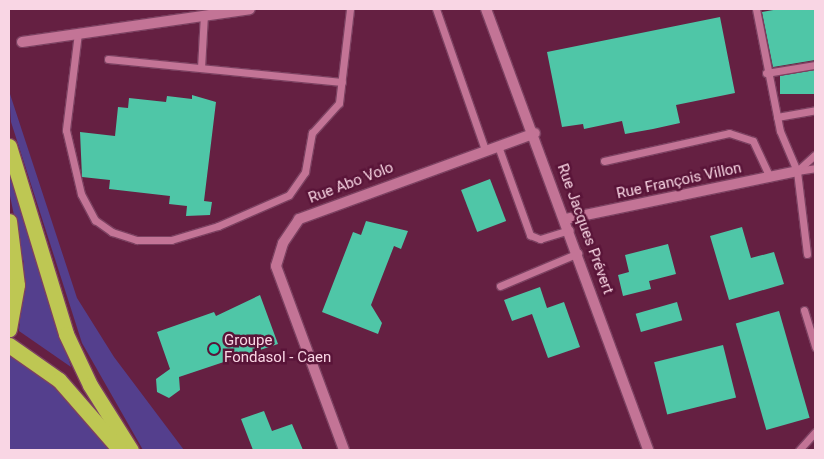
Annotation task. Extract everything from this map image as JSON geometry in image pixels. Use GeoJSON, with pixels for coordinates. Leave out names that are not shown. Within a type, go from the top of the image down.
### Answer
{"type":"FeatureCollection","features":[{"type":"Feature","properties":{"kind":"highway"},"geometry":{"type":"LineString","coordinates":[[9,146],[66,334],[90,385],[131,450]]}},
{"type":"Feature","properties":{"kind":"highway"},"geometry":{"type":"LineString","coordinates":[[9,221],[17,285],[9,329]]}},
{"type":"Feature","properties":{"kind":"highway"},"geometry":{"type":"LineString","coordinates":[[9,345],[27,356],[81,402],[120,450]]}},
{"type":"Feature","properties":{"kind":"street"},"geometry":{"type":"LineString","coordinates":[[22,42],[250,9]]}},
{"type":"Feature","properties":{"kind":"street","name":"Rue Jacques Prévert"},"geometry":{"type":"LineString","coordinates":[[486,9],[492,13],[648,450]]}},
{"type":"Feature","properties":{"kind":"street","name":"Rue Abo Volo"},"geometry":{"type":"LineString","coordinates":[[344,450],[276,266],[283,242],[299,219],[535,133]]}},
{"type":"Feature","properties":{"kind":"street","name":"Rue François Villon"},"geometry":{"type":"LineString","coordinates":[[566,219],[798,172]]}},
{"type":"Feature","properties":{"kind":"lane"},"geometry":{"type":"LineString","coordinates":[[78,34],[66,130],[81,194],[95,220],[137,240],[171,240],[218,226],[289,195],[304,172],[312,133],[340,103],[350,9]]}},
{"type":"Feature","properties":{"kind":"lane"},"geometry":{"type":"LineString","coordinates":[[436,9],[485,150]]}},
{"type":"Feature","properties":{"kind":"lane"},"geometry":{"type":"LineString","coordinates":[[756,9],[766,73],[776,117],[798,172],[808,254]]}},
{"type":"Feature","properties":{"kind":"lane"},"geometry":{"type":"LineString","coordinates":[[201,68],[204,15]]}},
{"type":"Feature","properties":{"kind":"lane"},"geometry":{"type":"LineString","coordinates":[[108,59],[342,82]]}},
{"type":"Feature","properties":{"kind":"lane"},"geometry":{"type":"LineString","coordinates":[[766,73],[815,65]]}},
{"type":"Feature","properties":{"kind":"lane"},"geometry":{"type":"LineString","coordinates":[[776,117],[815,110]]}},
{"type":"Feature","properties":{"kind":"lane"},"geometry":{"type":"LineString","coordinates":[[604,161],[729,133],[753,141],[770,177]]}},
{"type":"Feature","properties":{"kind":"lane"},"geometry":{"type":"LineString","coordinates":[[498,146],[530,235],[540,239],[570,230]]}},
{"type":"Feature","properties":{"kind":"lane"},"geometry":{"type":"LineString","coordinates":[[798,172],[815,155]]}},
{"type":"Feature","properties":{"kind":"lane"},"geometry":{"type":"LineString","coordinates":[[798,172],[815,168]]}},
{"type":"Feature","properties":{"kind":"lane"},"geometry":{"type":"LineString","coordinates":[[500,286],[578,253]]}},
{"type":"Feature","properties":{"kind":"lane"},"geometry":{"type":"LineString","coordinates":[[804,310],[815,347]]}},
{"type":"Feature","properties":{"kind":"lane"},"geometry":{"type":"LineString","coordinates":[[799,450],[815,432]]}},
{"type":"Feature","properties":{"kind":"shaded area"},"geometry":{"type":"Polygon","coordinates":[[[9,91],[77,298],[114,357],[184,450],[143,450],[82,343],[11,122],[9,91]]]}},
{"type":"Feature","properties":{"kind":"shaded area"},"geometry":{"type":"Polygon","coordinates":[[[9,169],[71,367],[19,331],[24,264],[9,191],[9,169]]]}},
{"type":"Feature","properties":{"kind":"shaded area"},"geometry":{"type":"Polygon","coordinates":[[[9,354],[31,366],[62,395],[110,450],[9,450],[9,354]]]}},
{"type":"Feature","properties":{"kind":"building"},"geometry":{"type":"Polygon","coordinates":[[[779,9],[815,9],[815,60],[773,67],[762,12],[779,9]]]}},
{"type":"Feature","properties":{"kind":"building"},"geometry":{"type":"Polygon","coordinates":[[[720,17],[735,93],[676,105],[680,123],[653,129],[625,134],[622,121],[584,129],[583,124],[562,127],[547,52],[720,17]]]}},
{"type":"Feature","properties":{"kind":"building"},"geometry":{"type":"Polygon","coordinates":[[[780,70],[815,70],[815,94],[780,94],[780,70]]]}},
{"type":"Feature","properties":{"kind":"building"},"geometry":{"type":"Polygon","coordinates":[[[192,95],[216,102],[204,201],[212,202],[210,215],[186,216],[187,206],[169,204],[170,196],[109,189],[110,180],[82,177],[80,132],[115,136],[118,107],[128,108],[129,98],[166,102],[167,96],[192,99],[192,95]]]}},
{"type":"Feature","properties":{"kind":"building"},"geometry":{"type":"Polygon","coordinates":[[[490,179],[506,221],[477,232],[461,190],[490,179]]]}},
{"type":"Feature","properties":{"kind":"building"},"geometry":{"type":"Polygon","coordinates":[[[366,221],[408,231],[401,249],[394,246],[371,305],[382,323],[378,334],[322,312],[353,232],[361,235],[366,221]]]}},
{"type":"Feature","properties":{"kind":"building"},"geometry":{"type":"Polygon","coordinates":[[[742,227],[751,258],[774,252],[784,284],[729,300],[710,236],[742,227]]]}},
{"type":"Feature","properties":{"kind":"building"},"geometry":{"type":"Polygon","coordinates":[[[668,244],[676,274],[649,281],[651,289],[623,296],[618,275],[629,272],[625,255],[668,244]]]}},
{"type":"Feature","properties":{"kind":"building"},"geometry":{"type":"Polygon","coordinates":[[[540,287],[547,308],[564,302],[580,347],[548,358],[532,314],[512,321],[504,300],[540,287]]]}},
{"type":"Feature","properties":{"kind":"building","name":"Groupe Fondasol - Caen"},"geometry":{"type":"Polygon","coordinates":[[[260,295],[278,344],[179,377],[180,390],[169,398],[157,392],[156,379],[170,369],[157,332],[214,312],[216,316],[260,295]]]}},
{"type":"Feature","properties":{"kind":"building"},"geometry":{"type":"Polygon","coordinates":[[[677,302],[682,320],[641,332],[636,314],[677,302]]]}},
{"type":"Feature","properties":{"kind":"building"},"geometry":{"type":"Polygon","coordinates":[[[779,311],[810,418],[766,430],[736,323],[779,311]]]}},
{"type":"Feature","properties":{"kind":"building"},"geometry":{"type":"Polygon","coordinates":[[[723,345],[736,397],[667,415],[654,362],[723,345]]]}},
{"type":"Feature","properties":{"kind":"building"},"geometry":{"type":"Polygon","coordinates":[[[264,411],[272,431],[292,424],[303,450],[253,450],[241,419],[264,411]]]}},
{"type":"Feature","properties":{"kind":"place","name":"Groupe Fondasol - Caen"},"geometry":{"type":"Point","coordinates":[214,349]}}]}
